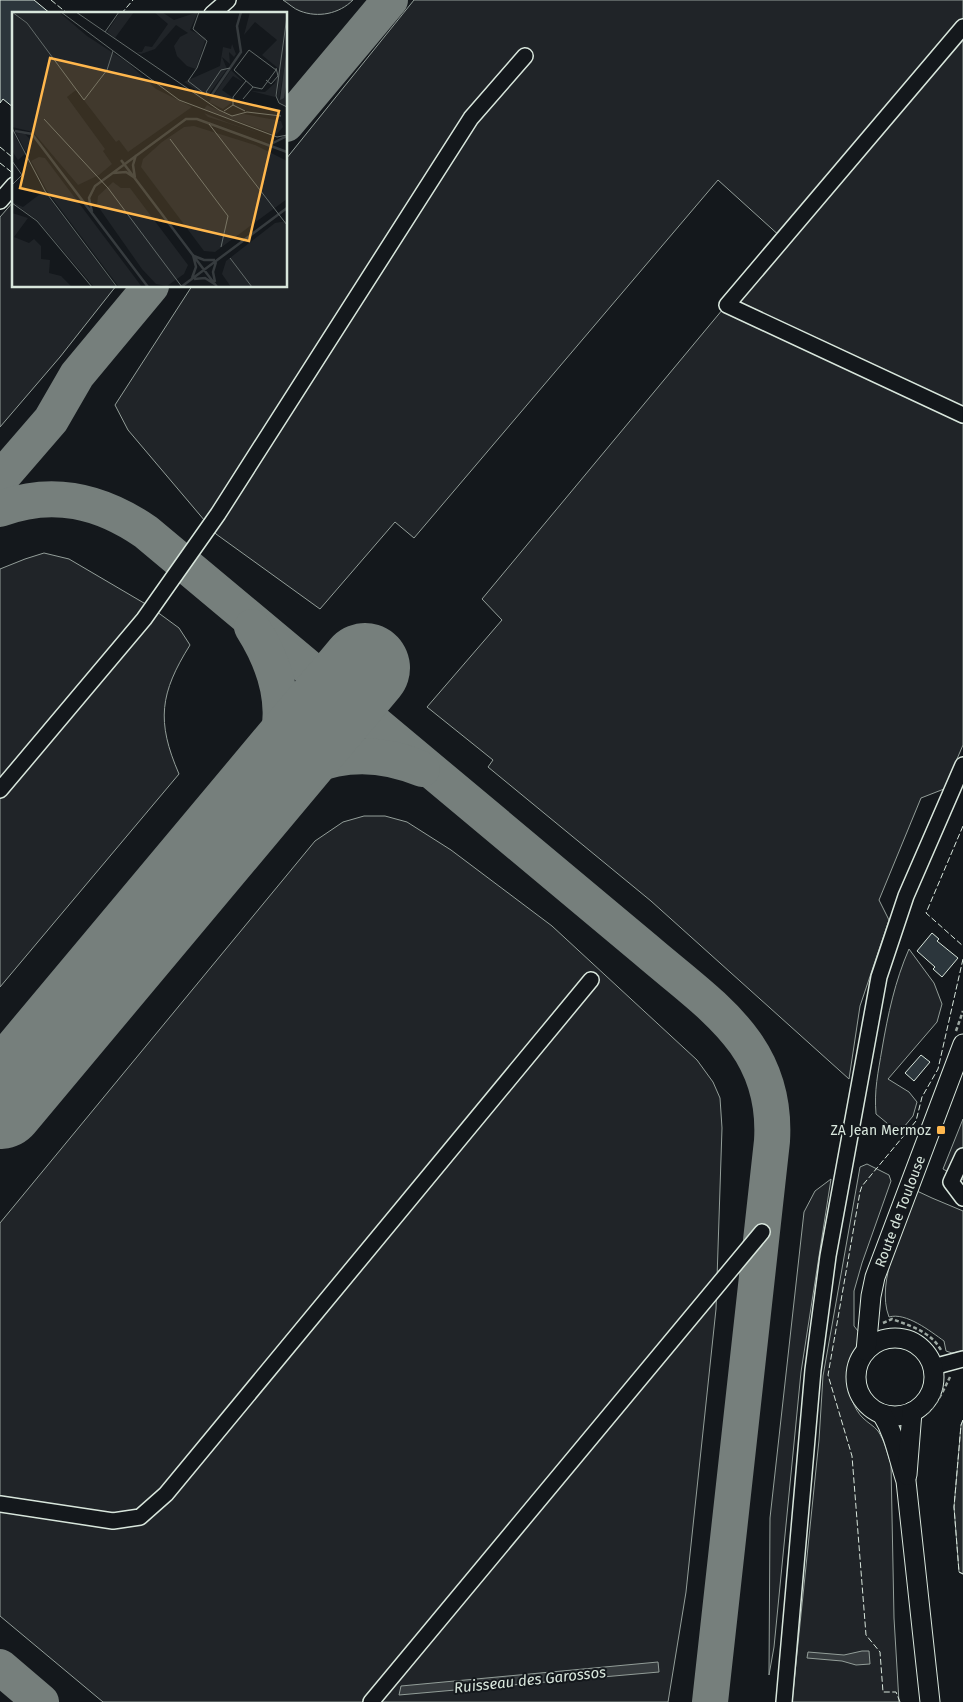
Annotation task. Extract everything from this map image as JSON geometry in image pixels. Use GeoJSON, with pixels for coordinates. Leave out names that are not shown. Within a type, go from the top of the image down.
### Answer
{"type":"FeatureCollection","features":[{"type":"Feature","properties":{"kind":"main road","name":"Route de Toulouse"},"geometry":{"type":"LineString","coordinates":[[866,1351],[875,1326],[871,1296],[879,1265],[959,1038]]}},
{"type":"Feature","properties":{"kind":"main road","name":"Route de Toulouse"},"geometry":{"type":"LineString","coordinates":[[875,1326],[889,1331],[899,1338]]}},
{"type":"Feature","properties":{"kind":"main road"},"geometry":{"type":"LineString","coordinates":[[906,1481],[917,1415],[933,1388],[934,1378],[939,1365],[910,1340],[899,1338],[881,1340],[866,1351],[858,1365],[856,1381],[859,1392],[873,1409],[882,1414],[892,1416],[917,1415]]}},
{"type":"Feature","properties":{"kind":"main road"},"geometry":{"type":"LineString","coordinates":[[882,1414],[894,1435],[906,1481],[930,1702]]}},
{"type":"Feature","properties":{"kind":"lane"},"geometry":{"type":"LineString","coordinates":[[214,12],[228,0]]}},
{"type":"Feature","properties":{"kind":"lane"},"geometry":{"type":"LineString","coordinates":[[963,27],[727,305],[963,415]]}},
{"type":"Feature","properties":{"kind":"lane"},"geometry":{"type":"LineString","coordinates":[[0,790],[150,611],[218,514],[471,118],[525,56]]}},
{"type":"Feature","properties":{"kind":"lane"},"geometry":{"type":"LineString","coordinates":[[0,201],[12,187]]}},
{"type":"Feature","properties":{"kind":"lane"},"geometry":{"type":"LineString","coordinates":[[784,1702],[813,1370],[824,1284],[879,977],[906,896],[963,765]]}},
{"type":"Feature","properties":{"kind":"lane"},"geometry":{"type":"LineString","coordinates":[[0,1504],[113,1521],[140,1517],[166,1494],[591,980]]}},
{"type":"Feature","properties":{"kind":"lane"},"geometry":{"type":"LineString","coordinates":[[963,1156],[951,1182],[963,1198]]}},
{"type":"Feature","properties":{"kind":"lane"},"geometry":{"type":"LineString","coordinates":[[370,1702],[762,1232]]}},
{"type":"Feature","properties":{"kind":"lane"},"geometry":{"type":"LineString","coordinates":[[939,1365],[963,1359]]}},
{"type":"Feature","properties":{"kind":"path"},"geometry":{"type":"LineString","coordinates":[[959,1038],[963,1011]]}},
{"type":"Feature","properties":{"kind":"path"},"geometry":{"type":"LineString","coordinates":[[875,1326],[892,1319],[920,1330],[936,1342],[941,1350],[939,1365],[951,1378],[945,1384],[940,1398],[917,1415]]}},
{"type":"Feature","properties":{"kind":"shaded area"},"geometry":{"type":"Polygon","coordinates":[[[283,0],[353,0],[341,9],[328,13],[314,14],[300,11],[283,0]]]}},
{"type":"Feature","properties":{"kind":"shaded area"},"geometry":{"type":"Polygon","coordinates":[[[414,0],[963,0],[963,745],[944,789],[921,798],[879,900],[889,920],[860,1006],[849,1079],[651,901],[488,767],[493,760],[427,707],[502,620],[482,599],[782,238],[718,180],[414,538],[395,522],[320,609],[216,534],[128,430],[115,405],[191,288],[288,288],[288,157],[414,0]]]}},
{"type":"Feature","properties":{"kind":"shaded area"},"geometry":{"type":"Polygon","coordinates":[[[12,203],[12,288],[114,288],[60,357],[0,427],[0,217],[12,203]]]}},
{"type":"Feature","properties":{"kind":"shaded area"},"geometry":{"type":"Polygon","coordinates":[[[44,553],[69,559],[149,606],[179,628],[190,645],[172,678],[165,708],[164,723],[167,738],[179,774],[0,987],[0,569],[44,553]]]}},
{"type":"Feature","properties":{"kind":"shaded area"},"geometry":{"type":"Polygon","coordinates":[[[364,816],[385,816],[407,822],[451,850],[552,926],[697,1060],[713,1082],[720,1098],[722,1128],[716,1309],[686,1592],[668,1702],[103,1702],[0,1616],[0,1223],[315,841],[343,822],[364,816]]]}},
{"type":"Feature","properties":{"kind":"shaded area"},"geometry":{"type":"Polygon","coordinates":[[[909,949],[934,983],[942,1004],[937,1022],[888,1079],[909,1092],[917,1102],[913,1116],[899,1133],[876,1114],[876,1097],[889,1010],[909,949]]]}},
{"type":"Feature","properties":{"kind":"shaded area"},"geometry":{"type":"Polygon","coordinates":[[[963,1119],[963,1180],[943,1169],[963,1119]]]}},
{"type":"Feature","properties":{"kind":"shaded area"},"geometry":{"type":"Polygon","coordinates":[[[867,1164],[889,1175],[891,1181],[854,1291],[854,1326],[858,1331],[865,1332],[849,1373],[848,1384],[854,1406],[860,1415],[878,1431],[891,1464],[894,1618],[899,1702],[792,1702],[819,1440],[823,1376],[860,1167],[867,1164]]]}},
{"type":"Feature","properties":{"kind":"shaded area"},"geometry":{"type":"Polygon","coordinates":[[[831,1179],[801,1372],[774,1647],[769,1675],[770,1518],[804,1212],[815,1191],[831,1179]]]}},
{"type":"Feature","properties":{"kind":"shaded area"},"geometry":{"type":"Polygon","coordinates":[[[917,1191],[963,1211],[963,1351],[952,1353],[946,1351],[944,1341],[925,1328],[903,1317],[889,1317],[886,1303],[888,1271],[917,1191]]]}},
{"type":"Feature","properties":{"kind":"shaded area"},"geometry":{"type":"Polygon","coordinates":[[[963,1420],[963,1574],[959,1572],[954,1507],[963,1420]]]}},
{"type":"Feature","properties":{"kind":"water"},"geometry":{"type":"Polygon","coordinates":[[[869,1651],[870,1664],[856,1665],[842,1661],[807,1658],[808,1652],[844,1655],[869,1651]]]}},
{"type":"Feature","properties":{"kind":"water","name":"Ruisseau des Garossos"},"geometry":{"type":"Polygon","coordinates":[[[658,1662],[659,1672],[399,1695],[401,1686],[658,1662]]]}},
{"type":"Feature","properties":{"kind":"building"},"geometry":{"type":"Polygon","coordinates":[[[0,0],[34,0],[49,12],[12,12],[12,106],[3,99],[0,103],[0,0]]]}},
{"type":"Feature","properties":{"kind":"building"},"geometry":{"type":"Polygon","coordinates":[[[932,933],[939,939],[937,941],[958,958],[942,977],[933,969],[935,967],[917,951],[932,933]]]}},
{"type":"Feature","properties":{"kind":"building"},"geometry":{"type":"Polygon","coordinates":[[[921,1055],[930,1062],[914,1081],[905,1073],[921,1055]]]}},
{"type":"Feature","properties":{"kind":"taxiway"},"geometry":{"type":"LineString","coordinates":[[288,122],[390,0]]}},
{"type":"Feature","properties":{"kind":"taxiway"},"geometry":{"type":"LineString","coordinates":[[0,479],[51,420],[77,375],[149,288]]}},
{"type":"Feature","properties":{"kind":"taxiway"},"geometry":{"type":"LineString","coordinates":[[0,509],[39,500],[58,499],[76,501],[112,513],[146,532],[694,990],[736,1030],[752,1053],[764,1079],[771,1108],[772,1141],[710,1702]]}},
{"type":"Feature","properties":{"kind":"taxiway"},"geometry":{"type":"LineString","coordinates":[[252,627],[273,670],[279,691],[281,712],[275,754],[256,797]]}},
{"type":"Feature","properties":{"kind":"taxiway"},"geometry":{"type":"LineString","coordinates":[[256,797],[296,773],[335,759],[355,756],[376,757],[398,761],[422,769]]}},
{"type":"Feature","properties":{"kind":"taxiway"},"geometry":{"type":"LineString","coordinates":[[0,1667],[41,1702]]}},
{"type":"Feature","properties":{"kind":"runway"},"geometry":{"type":"LineString","coordinates":[[0,1104],[365,668]]}},
{"type":"Feature","properties":{"kind":"fence"},"geometry":{"type":"LineString","coordinates":[[51,0],[66,12]]}},
{"type":"Feature","properties":{"kind":"fence"},"geometry":{"type":"LineString","coordinates":[[123,12],[133,0]]}},
{"type":"Feature","properties":{"kind":"fence"},"geometry":{"type":"LineString","coordinates":[[0,147],[12,157]]}},
{"type":"Feature","properties":{"kind":"fence"},"geometry":{"type":"LineString","coordinates":[[0,163],[12,172]]}},
{"type":"Feature","properties":{"kind":"fence"},"geometry":{"type":"LineString","coordinates":[[963,826],[926,913],[963,946]]}},
{"type":"Feature","properties":{"kind":"fence"},"geometry":{"type":"LineString","coordinates":[[900,1702],[896,1692],[883,1692],[880,1652],[866,1635],[852,1456],[828,1375],[860,1192],[862,1186],[916,1121],[922,1097],[938,1069],[963,959]]}},
{"type":"Feature","properties":{"kind":"fence"},"geometry":{"type":"LineString","coordinates":[[963,1420],[954,1507],[959,1572],[963,1574]]}},
{"type":"Feature","properties":{"kind":"place","name":"ZA Jean Mermoz"},"geometry":{"type":"Point","coordinates":[941,1130]}}]}
